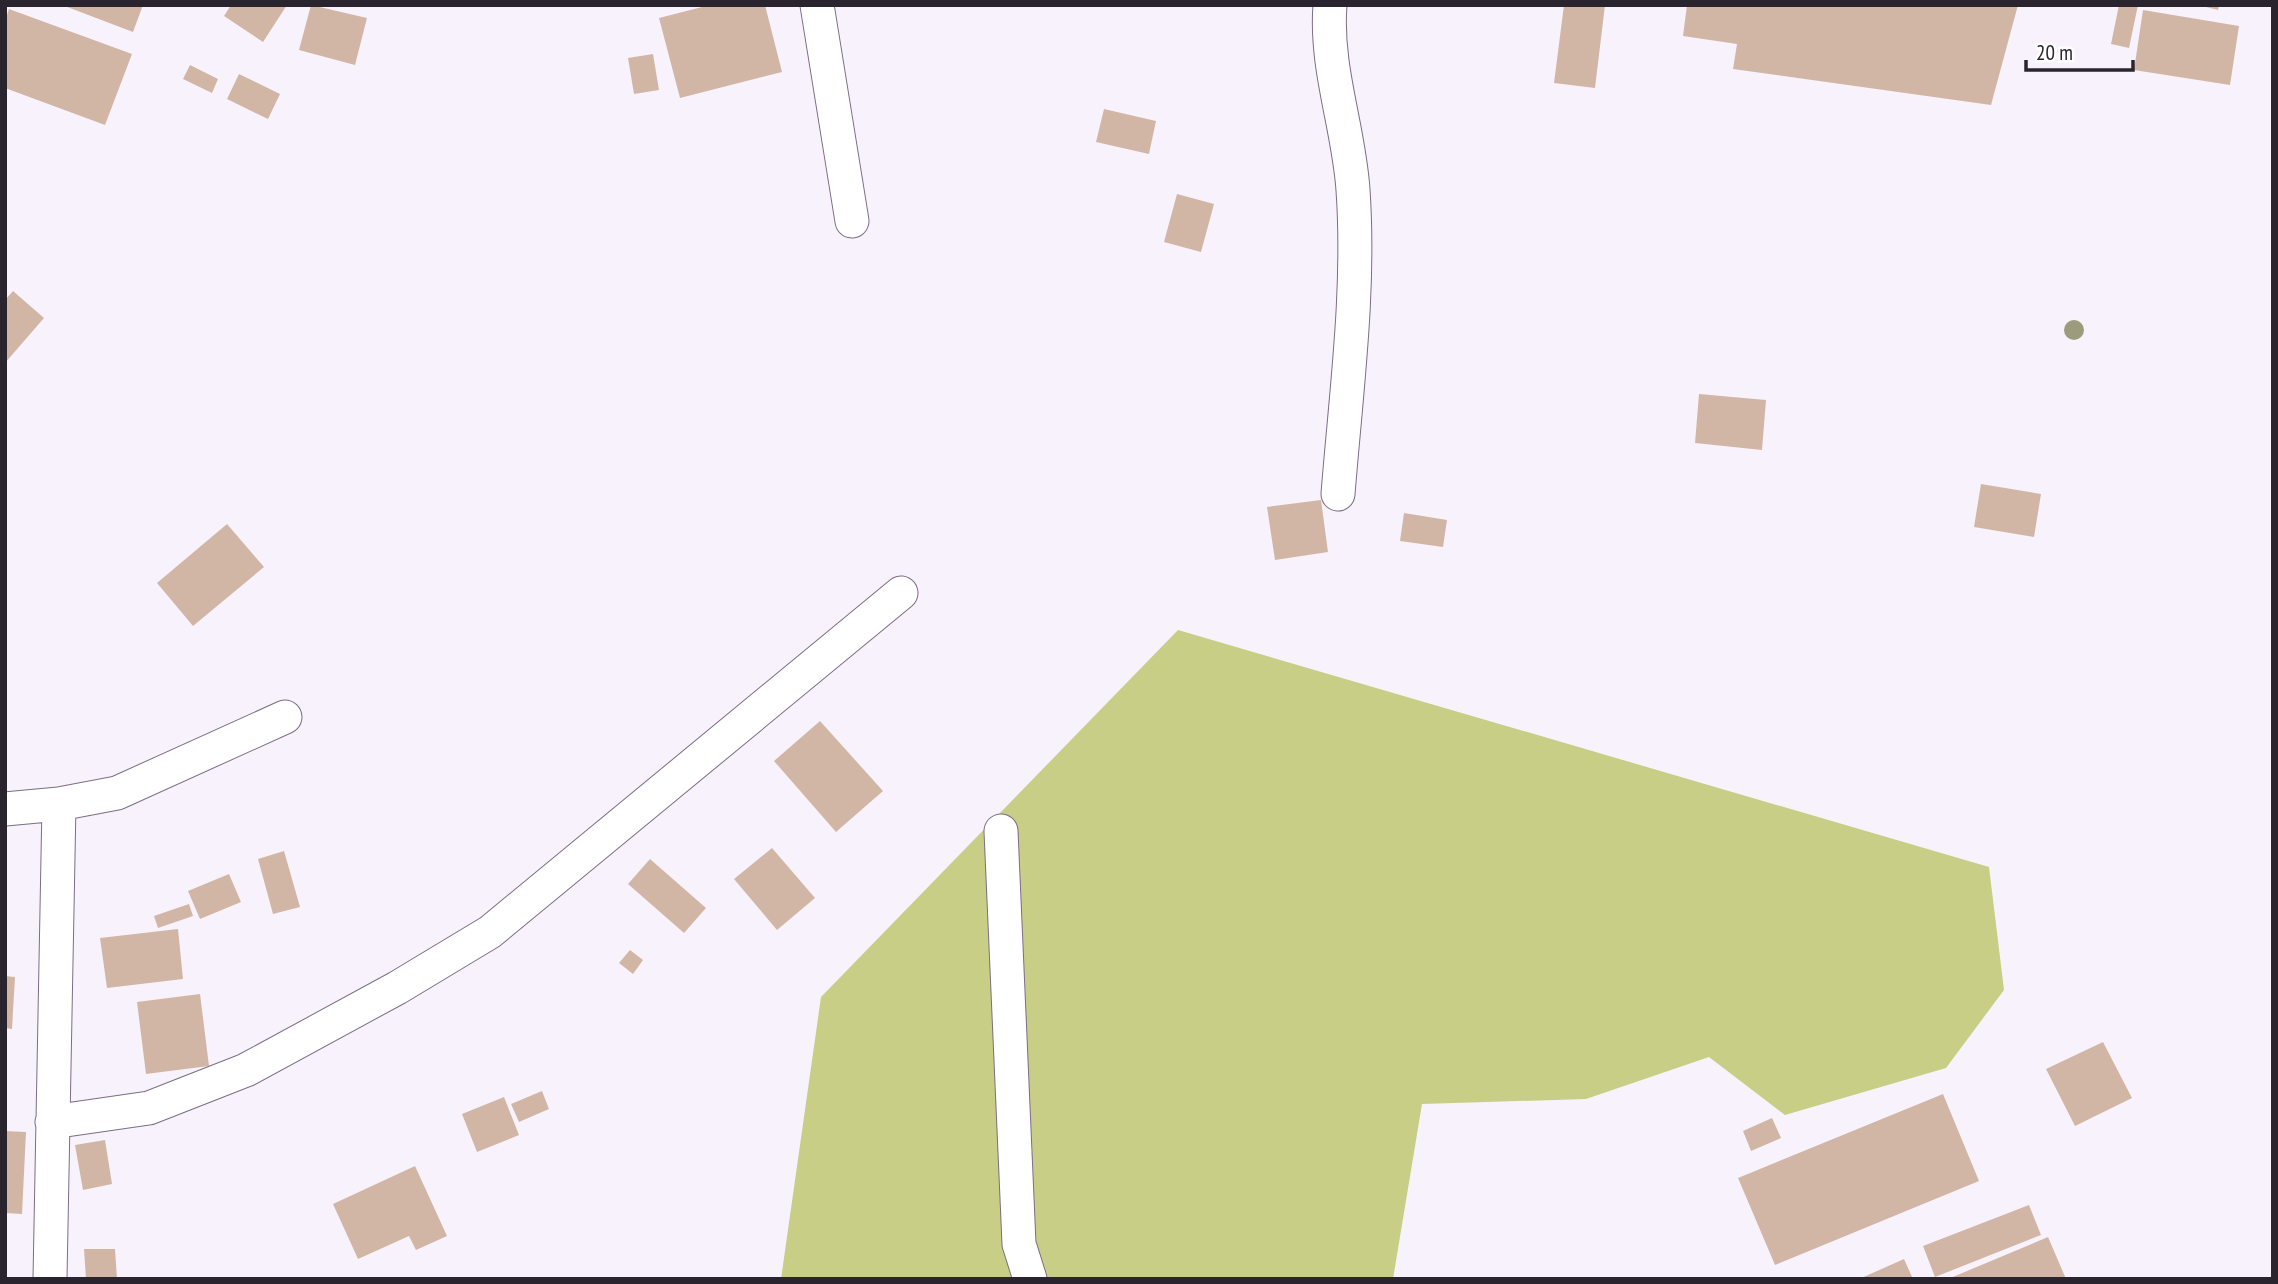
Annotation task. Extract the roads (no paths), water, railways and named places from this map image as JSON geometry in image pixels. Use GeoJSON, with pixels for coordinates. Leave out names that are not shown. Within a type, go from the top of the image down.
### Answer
{"type":"FeatureCollection","features":[{"type":"Feature","properties":{"kind":"street"},"geometry":{"type":"LineString","coordinates":[[817,5],[852,221]]}},
{"type":"Feature","properties":{"kind":"street"},"geometry":{"type":"LineString","coordinates":[[1330,5],[1330,48],[1353,187],[1356,262],[1338,494]]}},
{"type":"Feature","properties":{"kind":"street"},"geometry":{"type":"LineString","coordinates":[[52,1122],[149,1108],[246,1070],[397,989],[491,932],[901,593]]}},
{"type":"Feature","properties":{"kind":"street"},"geometry":{"type":"LineString","coordinates":[[5,809],[59,804],[117,793],[285,717]]}},
{"type":"Feature","properties":{"kind":"street"},"geometry":{"type":"LineString","coordinates":[[50,1279],[59,804]]}},
{"type":"Feature","properties":{"kind":"street"},"geometry":{"type":"LineString","coordinates":[[1002,831],[1019,1244],[1030,1279]]}}]}
